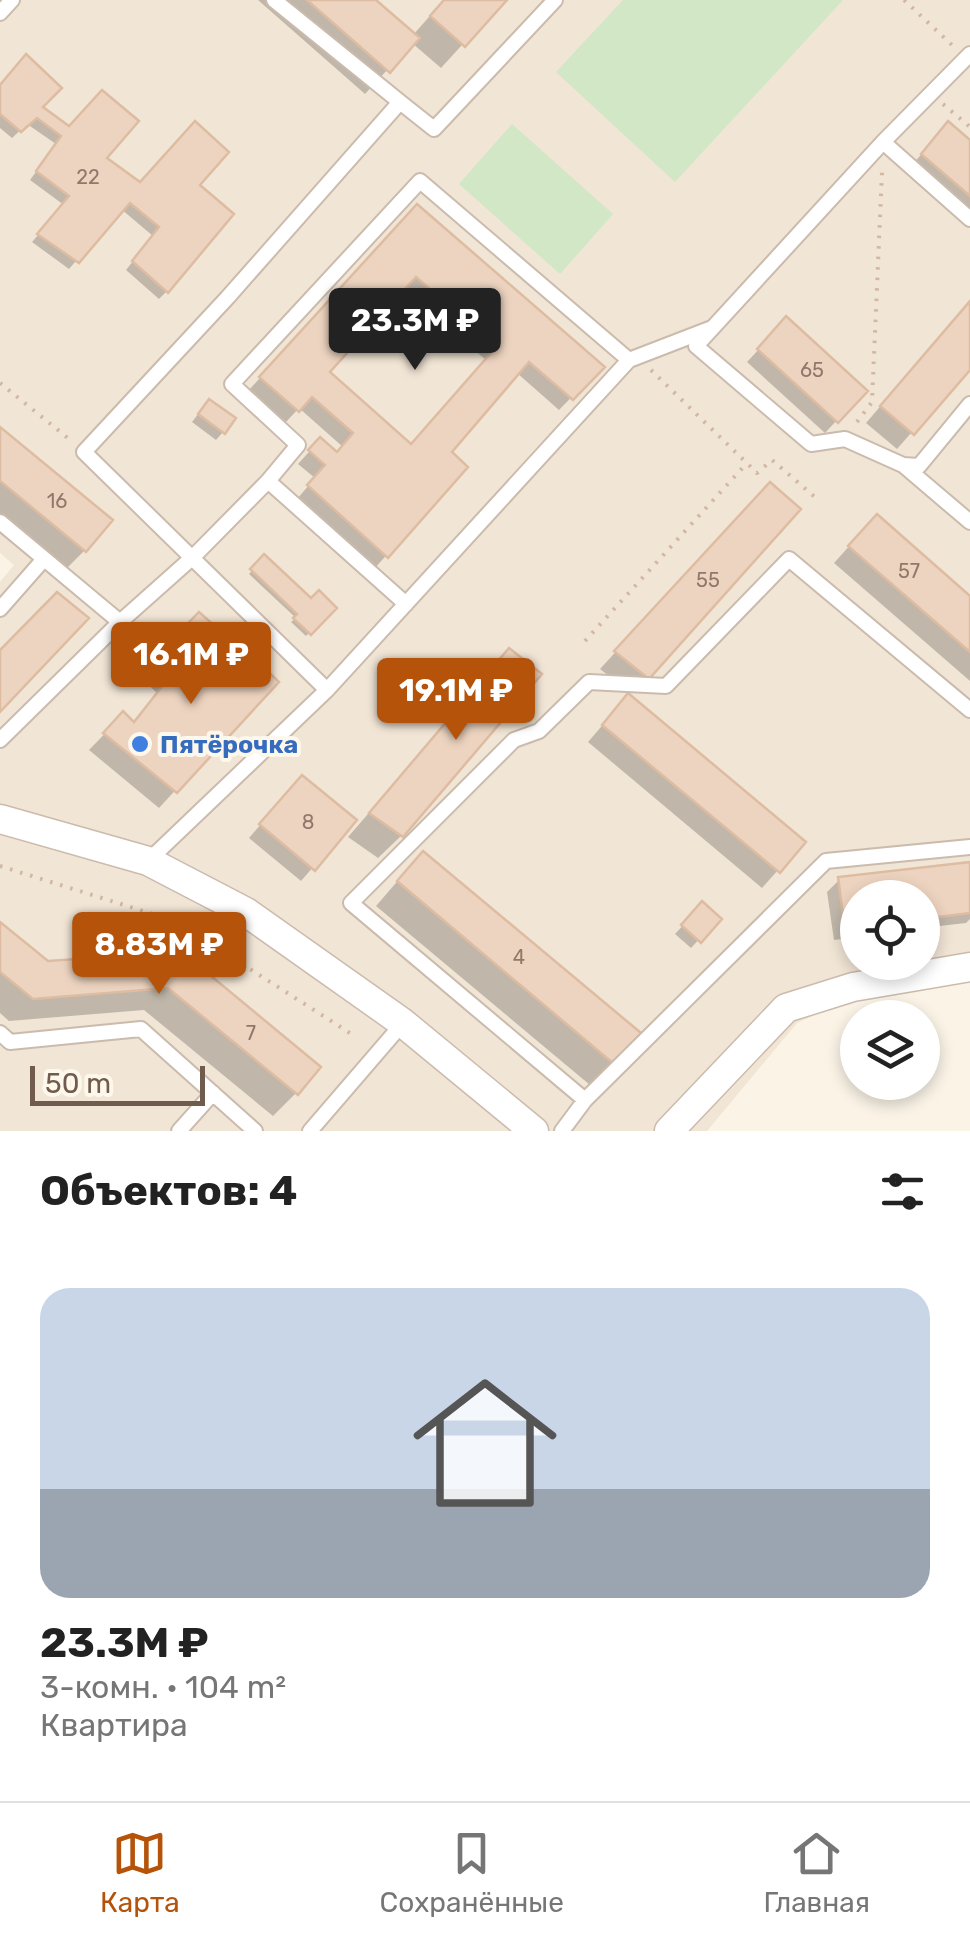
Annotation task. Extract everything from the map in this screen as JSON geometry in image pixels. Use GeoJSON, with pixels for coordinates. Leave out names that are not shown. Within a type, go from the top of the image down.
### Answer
{"type":"FeatureCollection","features":[{"type":"Feature","properties":{"kind":"street"},"geometry":{"type":"LineString","coordinates":[[2,823],[148,861],[246,912],[404,1023],[534,1131]]}},
{"type":"Feature","properties":{"kind":"street"},"geometry":{"type":"LineString","coordinates":[[669,1131],[786,1008],[853,988],[970,967]]}},
{"type":"Feature","properties":{"kind":"lane"},"geometry":{"type":"LineString","coordinates":[[0,13],[12,0]]}},
{"type":"Feature","properties":{"kind":"lane"},"geometry":{"type":"LineString","coordinates":[[274,0],[434,129],[555,0]]}},
{"type":"Feature","properties":{"kind":"lane"},"geometry":{"type":"LineString","coordinates":[[968,56],[883,142],[696,346],[811,444],[845,439],[903,464],[919,466],[970,404]]}},
{"type":"Feature","properties":{"kind":"lane"},"geometry":{"type":"LineString","coordinates":[[327,690],[84,452],[228,298],[400,102]]}},
{"type":"Feature","properties":{"kind":"lane"},"geometry":{"type":"LineString","coordinates":[[883,142],[970,218]]}},
{"type":"Feature","properties":{"kind":"lane"},"geometry":{"type":"LineString","coordinates":[[0,740],[120,622],[193,557],[298,445],[232,384],[420,181],[633,359]]}},
{"type":"Feature","properties":{"kind":"lane"},"geometry":{"type":"LineString","coordinates":[[148,861],[327,690],[633,359],[712,328]]}},
{"type":"Feature","properties":{"kind":"lane"},"geometry":{"type":"LineString","coordinates":[[903,464],[970,522]]}},
{"type":"Feature","properties":{"kind":"lane"},"geometry":{"type":"LineString","coordinates":[[268,481],[406,604]]}},
{"type":"Feature","properties":{"kind":"lane"},"geometry":{"type":"LineString","coordinates":[[0,522],[120,622]]}},
{"type":"Feature","properties":{"kind":"lane"},"geometry":{"type":"LineString","coordinates":[[0,609],[44,559]]}},
{"type":"Feature","properties":{"kind":"lane"},"geometry":{"type":"LineString","coordinates":[[586,1100],[351,904],[514,740],[539,731],[589,682],[666,686],[789,559],[970,710]]}},
{"type":"Feature","properties":{"kind":"lane"},"geometry":{"type":"LineString","coordinates":[[562,1131],[586,1100],[826,861],[970,847]]}},
{"type":"Feature","properties":{"kind":"lane"},"geometry":{"type":"LineString","coordinates":[[310,1131],[404,1023]]}},
{"type":"Feature","properties":{"kind":"lane"},"geometry":{"type":"LineString","coordinates":[[0,1033],[10,1042],[141,1029],[255,1131]]}},
{"type":"Feature","properties":{"kind":"lane"},"geometry":{"type":"LineString","coordinates":[[179,1131],[212,1093]]}},
{"type":"Feature","properties":{"kind":"path"},"geometry":{"type":"LineString","coordinates":[[904,0],[968,56]]}},
{"type":"Feature","properties":{"kind":"path"},"geometry":{"type":"LineString","coordinates":[[933,95],[970,127]]}},
{"type":"Feature","properties":{"kind":"path"},"geometry":{"type":"LineString","coordinates":[[845,439],[872,402],[883,142]]}},
{"type":"Feature","properties":{"kind":"path"},"geometry":{"type":"LineString","coordinates":[[633,359],[757,472],[772,460],[816,498]]}},
{"type":"Feature","properties":{"kind":"path"},"geometry":{"type":"LineString","coordinates":[[0,382],[84,452]]}},
{"type":"Feature","properties":{"kind":"path"},"geometry":{"type":"LineString","coordinates":[[585,641],[747,463]]}},
{"type":"Feature","properties":{"kind":"path"},"geometry":{"type":"LineString","coordinates":[[0,866],[175,921],[353,1035]]}},
{"type":"Feature","properties":{"kind":"shaded area"},"geometry":{"type":"Polygon","coordinates":[[[0,0],[970,0],[970,975],[840,1000],[797,1023],[707,1131],[0,1131],[0,582],[14,565],[0,553],[0,0]]]}},
{"type":"Feature","properties":{"kind":"green space"},"geometry":{"type":"Polygon","coordinates":[[[623,0],[843,0],[675,182],[556,72],[623,0]]]}},
{"type":"Feature","properties":{"kind":"green space"},"geometry":{"type":"Polygon","coordinates":[[[512,124],[613,214],[560,274],[459,184],[512,124]]]}},
{"type":"Feature","properties":{"kind":"building"},"geometry":{"type":"Polygon","coordinates":[[[307,0],[376,0],[420,38],[390,73],[307,0]]]}},
{"type":"Feature","properties":{"kind":"building"},"geometry":{"type":"Polygon","coordinates":[[[444,0],[507,0],[465,47],[430,16],[444,0]]]}},
{"type":"Feature","properties":{"kind":"building"},"geometry":{"type":"Polygon","coordinates":[[[26,54],[62,88],[43,107],[69,126],[102,90],[139,121],[107,158],[140,182],[195,121],[229,152],[200,185],[234,214],[168,293],[132,261],[159,227],[130,203],[79,263],[37,234],[69,196],[36,171],[61,136],[37,118],[21,132],[0,114],[0,85],[26,54]]]}},
{"type":"Feature","properties":{"kind":"building"},"geometry":{"type":"Polygon","coordinates":[[[948,121],[970,140],[970,196],[921,154],[948,121]]]}},
{"type":"Feature","properties":{"kind":"building"},"geometry":{"type":"Polygon","coordinates":[[[417,204],[605,367],[573,400],[529,362],[452,452],[468,467],[388,558],[307,485],[325,465],[308,450],[320,437],[337,452],[353,433],[312,397],[299,412],[259,377],[417,204]],[[416,277],[330,372],[411,444],[496,347],[416,277]]]}},
{"type":"Feature","properties":{"kind":"building"},"geometry":{"type":"Polygon","coordinates":[[[970,301],[970,370],[914,435],[880,406],[970,301]]]}},
{"type":"Feature","properties":{"kind":"building"},"geometry":{"type":"Polygon","coordinates":[[[786,316],[868,391],[838,423],[757,349],[786,316]]]}},
{"type":"Feature","properties":{"kind":"building"},"geometry":{"type":"Polygon","coordinates":[[[209,399],[236,418],[225,434],[198,414],[209,399]]]}},
{"type":"Feature","properties":{"kind":"building"},"geometry":{"type":"Polygon","coordinates":[[[0,427],[113,520],[86,552],[0,481],[0,427]]]}},
{"type":"Feature","properties":{"kind":"building"},"geometry":{"type":"Polygon","coordinates":[[[770,482],[801,509],[649,679],[614,651],[770,482]]]}},
{"type":"Feature","properties":{"kind":"building"},"geometry":{"type":"Polygon","coordinates":[[[877,514],[970,596],[970,652],[848,546],[877,514]]]}},
{"type":"Feature","properties":{"kind":"building"},"geometry":{"type":"Polygon","coordinates":[[[264,554],[311,598],[319,590],[337,608],[311,635],[293,618],[297,614],[250,569],[264,554]]]}},
{"type":"Feature","properties":{"kind":"building"},"geometry":{"type":"Polygon","coordinates":[[[57,592],[89,618],[0,712],[0,650],[57,592]]]}},
{"type":"Feature","properties":{"kind":"building"},"geometry":{"type":"Polygon","coordinates":[[[199,612],[216,627],[204,647],[234,671],[249,653],[279,682],[177,793],[103,733],[123,711],[134,722],[171,675],[154,658],[199,612]]]}},
{"type":"Feature","properties":{"kind":"building"},"geometry":{"type":"Polygon","coordinates":[[[509,648],[542,674],[403,837],[369,813],[509,648]]]}},
{"type":"Feature","properties":{"kind":"building"},"geometry":{"type":"Polygon","coordinates":[[[628,693],[806,842],[780,873],[602,725],[628,693]]]}},
{"type":"Feature","properties":{"kind":"building"},"geometry":{"type":"Polygon","coordinates":[[[302,775],[357,820],[315,871],[259,824],[302,775]]]}},
{"type":"Feature","properties":{"kind":"building"},"geometry":{"type":"Polygon","coordinates":[[[423,851],[641,1033],[614,1064],[397,881],[423,851]]]}},
{"type":"Feature","properties":{"kind":"building"},"geometry":{"type":"Polygon","coordinates":[[[970,862],[970,913],[940,917],[940,880],[840,880],[840,892],[838,877],[970,862]]]}},
{"type":"Feature","properties":{"kind":"building"},"geometry":{"type":"Polygon","coordinates":[[[702,901],[722,919],[701,943],[681,925],[702,901]]]}},
{"type":"Feature","properties":{"kind":"building"},"geometry":{"type":"Polygon","coordinates":[[[0,922],[48,961],[182,952],[321,1067],[298,1095],[168,988],[33,999],[0,972],[0,922]]]}},
{"type":"Feature","properties":{"kind":"place","name":"Пятёрочка"},"geometry":{"type":"Point","coordinates":[140,744]}}]}
